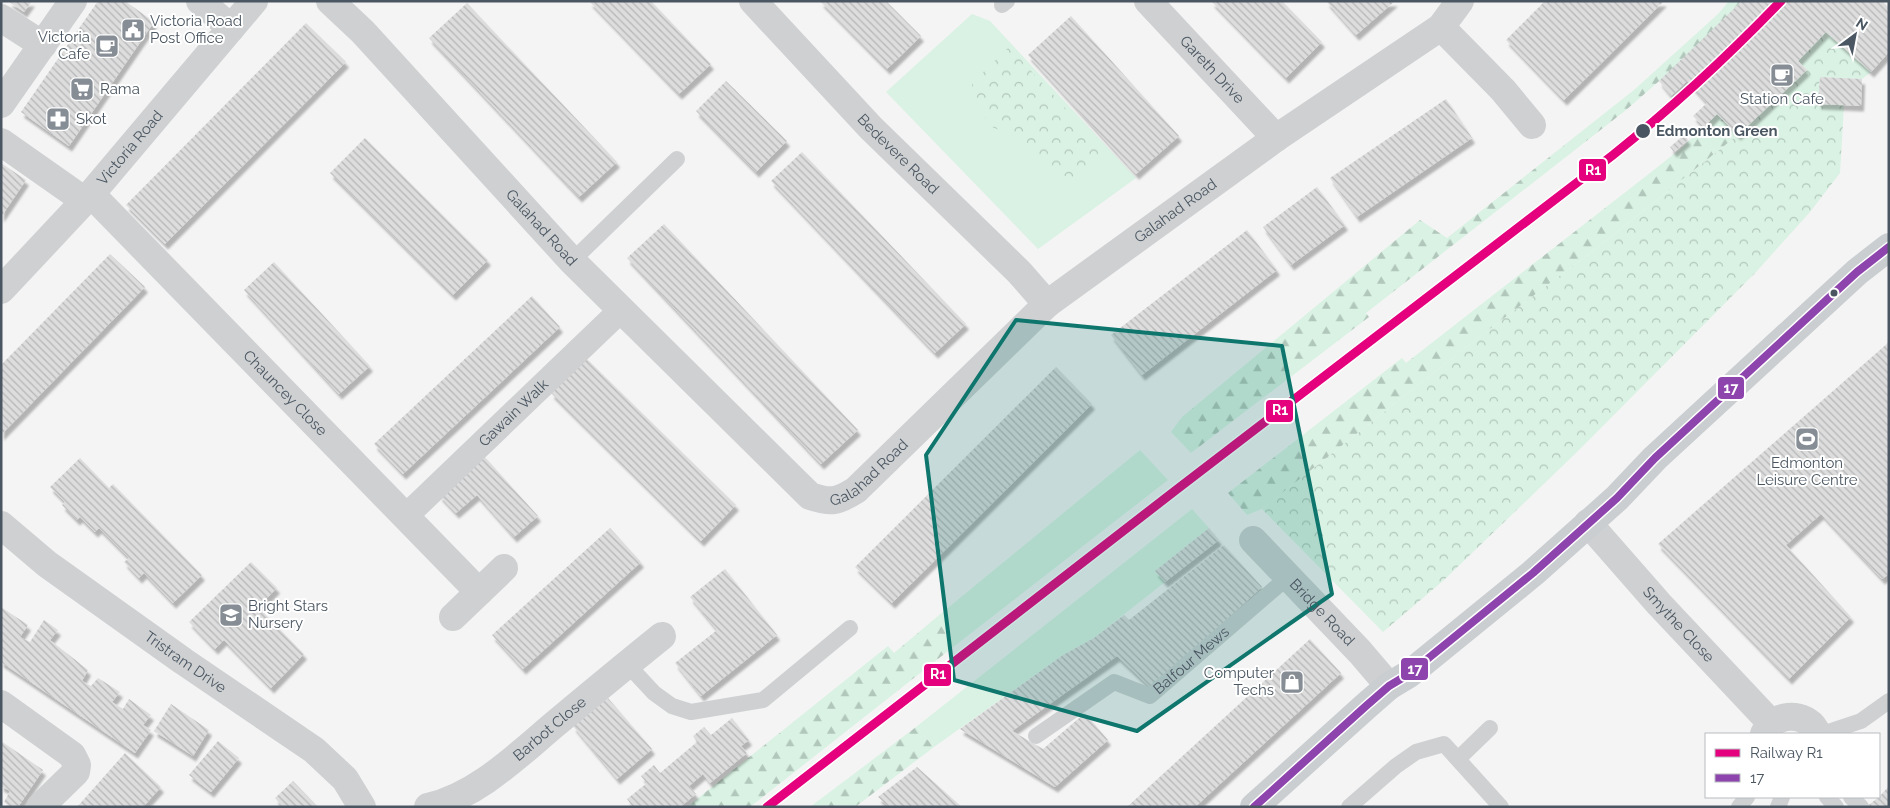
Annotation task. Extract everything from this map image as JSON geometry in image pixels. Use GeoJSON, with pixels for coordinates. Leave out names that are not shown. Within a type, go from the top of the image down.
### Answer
{"type":"FeatureCollection","features":[{"type":"Feature","properties":{"kind":"main road"},"geometry":{"type":"LineString","coordinates":[[1254,807],[1291,772],[1390,686],[1408,674],[1534,573],[1588,522],[1617,498],[1655,458],[1857,272],[1889,247]]}},
{"type":"Feature","properties":{"kind":"street"},"geometry":{"type":"LineString","coordinates":[[1,104],[73,1]]}},
{"type":"Feature","properties":{"kind":"street"},"geometry":{"type":"LineString","coordinates":[[200,1],[231,28]]}},
{"type":"Feature","properties":{"kind":"street","name":"Victoria Road"},"geometry":{"type":"LineString","coordinates":[[1,290],[88,198],[254,1]]}},
{"type":"Feature","properties":{"kind":"street","name":"Galahad Road"},"geometry":{"type":"LineString","coordinates":[[330,1],[363,32],[572,261],[810,496],[827,501],[841,499],[856,490],[1047,304],[1276,138],[1441,27],[1460,1]]}},
{"type":"Feature","properties":{"kind":"street","name":"Bedevere Road"},"geometry":{"type":"LineString","coordinates":[[753,1],[870,128],[1019,272],[1047,304]]}},
{"type":"Feature","properties":{"kind":"street","name":"Gareth Drive"},"geometry":{"type":"LineString","coordinates":[[1148,1],[1276,138]]}},
{"type":"Feature","properties":{"kind":"street"},"geometry":{"type":"LineString","coordinates":[[1,18],[43,45]]}},
{"type":"Feature","properties":{"kind":"street"},"geometry":{"type":"LineString","coordinates":[[1441,27],[1503,90],[1532,125]]}},
{"type":"Feature","properties":{"kind":"street","name":"Chauncey Close"},"geometry":{"type":"LineString","coordinates":[[1,142],[88,198],[406,516],[479,592]]}},
{"type":"Feature","properties":{"kind":"street","name":"Gawain Walk"},"geometry":{"type":"LineString","coordinates":[[406,516],[621,310]]}},
{"type":"Feature","properties":{"kind":"street","name":"Smythe Close"},"geometry":{"type":"LineString","coordinates":[[1588,522],[1768,729],[1786,716],[1799,718],[1811,725],[1817,733]]}},
{"type":"Feature","properties":{"kind":"street","name":"Tristram Drive"},"geometry":{"type":"LineString","coordinates":[[1,525],[47,564],[183,661],[314,750],[345,780],[362,807]]}},
{"type":"Feature","properties":{"kind":"street","name":"Bridge Road"},"geometry":{"type":"LineString","coordinates":[[1253,540],[1390,686]]}},
{"type":"Feature","properties":{"kind":"street"},"geometry":{"type":"LineString","coordinates":[[453,617],[504,568]]}},
{"type":"Feature","properties":{"kind":"street","name":"Barbot Close"},"geometry":{"type":"LineString","coordinates":[[434,806],[473,788],[506,764],[662,636]]}},
{"type":"Feature","properties":{"kind":"street"},"geometry":{"type":"LineString","coordinates":[[1,704],[72,755],[77,765],[76,772],[40,807]]}},
{"type":"Feature","properties":{"kind":"lane"},"geometry":{"type":"LineString","coordinates":[[572,261],[677,159]]}},
{"type":"Feature","properties":{"kind":"lane","name":"Balfour Mews"},"geometry":{"type":"LineString","coordinates":[[1036,736],[1114,682],[1150,696],[1288,577]]}},
{"type":"Feature","properties":{"kind":"lane"},"geometry":{"type":"LineString","coordinates":[[627,664],[654,693],[672,706],[691,712],[763,700],[850,628]]}},
{"type":"Feature","properties":{"kind":"lane"},"geometry":{"type":"LineString","coordinates":[[1825,733],[1861,721],[1889,701]]}},
{"type":"Feature","properties":{"kind":"lane"},"geometry":{"type":"LineString","coordinates":[[1458,759],[1490,728]]}},
{"type":"Feature","properties":{"kind":"lane"},"geometry":{"type":"LineString","coordinates":[[1348,807],[1396,766],[1416,752],[1444,744],[1501,807]]}},
{"type":"Feature","properties":{"kind":"lane"},"geometry":{"type":"LineString","coordinates":[[1852,798],[1861,807]]}},
{"type":"Feature","properties":{"kind":"highlighted area"},"geometry":{"type":"Polygon","coordinates":[[[1016,320],[1282,346],[1332,594],[1137,731],[954,680],[926,455],[1016,320]]]}},
{"type":"Feature","properties":{"kind":"green space"},"geometry":{"type":"Polygon","coordinates":[[[1729,1],[1742,1],[1674,68],[1626,110],[1366,313],[1369,317],[1191,453],[1171,432],[1182,417],[1420,220],[1447,238],[1634,90],[1718,14],[1729,1]]]}},
{"type":"Feature","properties":{"kind":"green space"},"geometry":{"type":"Polygon","coordinates":[[[972,14],[990,21],[1136,178],[1038,249],[886,92],[972,14]]]}},
{"type":"Feature","properties":{"kind":"green space"},"geometry":{"type":"Polygon","coordinates":[[[1826,32],[1871,72],[1862,79],[1820,77],[1818,104],[1844,105],[1840,173],[1810,212],[1756,272],[1578,451],[1444,580],[1383,632],[1262,509],[1465,348],[1603,243],[1738,135],[1807,70],[1798,61],[1826,32]]]}},
{"type":"Feature","properties":{"kind":"green space"},"geometry":{"type":"Polygon","coordinates":[[[1009,47],[1107,153],[1074,182],[1043,161],[1022,140],[990,126],[973,97],[972,83],[1009,47]]]}},
{"type":"Feature","properties":{"kind":"green space"},"geometry":{"type":"Polygon","coordinates":[[[1717,114],[1738,135],[1603,243],[1465,348],[1262,509],[1247,515],[1228,493],[1402,358],[1406,363],[1679,150],[1717,114]]]}},
{"type":"Feature","properties":{"kind":"green space"},"geometry":{"type":"Polygon","coordinates":[[[1140,450],[1168,480],[952,648],[938,616],[1140,450]]]}},
{"type":"Feature","properties":{"kind":"green space"},"geometry":{"type":"Polygon","coordinates":[[[1192,509],[1209,528],[1155,571],[1165,582],[1094,638],[1063,655],[934,747],[916,727],[1192,509]]]}},
{"type":"Feature","properties":{"kind":"green space"},"geometry":{"type":"Polygon","coordinates":[[[938,616],[952,648],[750,807],[687,807],[888,646],[894,653],[938,616]]]}},
{"type":"Feature","properties":{"kind":"green space"},"geometry":{"type":"Polygon","coordinates":[[[916,727],[934,747],[855,807],[810,807],[916,727]]]}},
{"type":"Feature","properties":{"kind":"building"},"geometry":{"type":"Polygon","coordinates":[[[8,1],[32,1],[24,12],[8,1]]]}},
{"type":"Feature","properties":{"kind":"building"},"geometry":{"type":"Polygon","coordinates":[[[98,1],[125,1],[154,22],[69,146],[21,112],[98,1]]]}},
{"type":"Feature","properties":{"kind":"building"},"geometry":{"type":"Polygon","coordinates":[[[589,1],[651,1],[711,64],[679,94],[589,1]]]}},
{"type":"Feature","properties":{"kind":"building"},"geometry":{"type":"Polygon","coordinates":[[[820,1],[886,1],[921,36],[887,69],[820,1]]]}},
{"type":"Feature","properties":{"kind":"building"},"geometry":{"type":"Polygon","coordinates":[[[1211,1],[1282,1],[1322,42],[1286,78],[1211,1]]]}},
{"type":"Feature","properties":{"kind":"building"},"geometry":{"type":"Polygon","coordinates":[[[1326,1],[1395,1],[1356,35],[1326,1]]]}},
{"type":"Feature","properties":{"kind":"building"},"geometry":{"type":"Polygon","coordinates":[[[1545,1],[1664,1],[1564,100],[1506,40],[1545,1]]]}},
{"type":"Feature","properties":{"kind":"building"},"geometry":{"type":"Polygon","coordinates":[[[1742,1],[1882,1],[1889,8],[1889,52],[1871,72],[1826,32],[1798,61],[1807,70],[1738,135],[1717,114],[1704,127],[1693,116],[1707,103],[1687,81],[1671,96],[1659,81],[1742,1]]]}},
{"type":"Feature","properties":{"kind":"building"},"geometry":{"type":"Polygon","coordinates":[[[467,3],[617,162],[579,197],[429,38],[467,3]]]}},
{"type":"Feature","properties":{"kind":"building"},"geometry":{"type":"Polygon","coordinates":[[[1071,16],[1179,136],[1136,174],[1028,55],[1071,16]]]}},
{"type":"Feature","properties":{"kind":"building"},"geometry":{"type":"Polygon","coordinates":[[[306,23],[346,62],[165,244],[126,205],[306,23]]]}},
{"type":"Feature","properties":{"kind":"building"},"geometry":{"type":"Polygon","coordinates":[[[1820,77],[1862,79],[1861,106],[1818,104],[1820,77]]]}},
{"type":"Feature","properties":{"kind":"building"},"geometry":{"type":"Polygon","coordinates":[[[726,81],[787,141],[756,172],[696,111],[726,81]]]}},
{"type":"Feature","properties":{"kind":"building"},"geometry":{"type":"Polygon","coordinates":[[[1446,99],[1472,138],[1357,217],[1330,178],[1446,99]]]}},
{"type":"Feature","properties":{"kind":"building"},"geometry":{"type":"Polygon","coordinates":[[[1684,135],[1688,140],[1674,152],[1670,147],[1684,135]]]}},
{"type":"Feature","properties":{"kind":"building"},"geometry":{"type":"Polygon","coordinates":[[[365,138],[488,260],[453,295],[330,173],[365,138]]]}},
{"type":"Feature","properties":{"kind":"building"},"geometry":{"type":"Polygon","coordinates":[[[802,152],[966,324],[935,353],[771,181],[802,152]]]}},
{"type":"Feature","properties":{"kind":"building"},"geometry":{"type":"Polygon","coordinates":[[[1,163],[26,180],[1,217],[1,163]]]}},
{"type":"Feature","properties":{"kind":"building"},"geometry":{"type":"Polygon","coordinates":[[[1317,187],[1345,225],[1291,265],[1263,227],[1317,187]]]}},
{"type":"Feature","properties":{"kind":"building"},"geometry":{"type":"Polygon","coordinates":[[[664,224],[858,430],[821,464],[627,258],[664,224]]]}},
{"type":"Feature","properties":{"kind":"building"},"geometry":{"type":"Polygon","coordinates":[[[1247,230],[1277,270],[1142,375],[1111,335],[1247,230]]]}},
{"type":"Feature","properties":{"kind":"building"},"geometry":{"type":"Polygon","coordinates":[[[110,254],[145,287],[1,435],[1,365],[110,254]]]}},
{"type":"Feature","properties":{"kind":"building"},"geometry":{"type":"Polygon","coordinates":[[[274,262],[370,366],[339,394],[244,290],[274,262]]]}},
{"type":"Feature","properties":{"kind":"building"},"geometry":{"type":"Polygon","coordinates":[[[532,296],[560,327],[403,474],[374,444],[532,296]]]}},
{"type":"Feature","properties":{"kind":"building"},"geometry":{"type":"Polygon","coordinates":[[[1889,342],[1889,574],[1882,579],[1821,514],[1786,545],[1851,617],[1789,679],[1658,544],[1889,342]]]}},
{"type":"Feature","properties":{"kind":"building"},"geometry":{"type":"Polygon","coordinates":[[[586,358],[736,505],[701,541],[551,393],[586,358]]]}},
{"type":"Feature","properties":{"kind":"building"},"geometry":{"type":"Polygon","coordinates":[[[1056,367],[1092,404],[892,603],[855,567],[1056,367]]]}},
{"type":"Feature","properties":{"kind":"building"},"geometry":{"type":"Polygon","coordinates":[[[483,455],[538,516],[514,537],[477,495],[456,513],[439,495],[483,455]]]}},
{"type":"Feature","properties":{"kind":"building"},"geometry":{"type":"Polygon","coordinates":[[[80,458],[109,488],[113,484],[202,575],[173,603],[144,573],[139,578],[124,562],[129,558],[99,528],[95,532],[80,517],[77,520],[62,505],[65,502],[50,487],[80,458]]]}},
{"type":"Feature","properties":{"kind":"building"},"geometry":{"type":"Polygon","coordinates":[[[610,528],[641,562],[523,669],[492,635],[610,528]]]}},
{"type":"Feature","properties":{"kind":"building"},"geometry":{"type":"Polygon","coordinates":[[[1209,528],[1219,540],[1165,582],[1155,571],[1209,528]]]}},
{"type":"Feature","properties":{"kind":"building"},"geometry":{"type":"Polygon","coordinates":[[[1224,545],[1262,587],[1151,688],[1117,656],[1012,731],[1043,749],[1085,713],[1108,740],[1055,787],[960,729],[1063,655],[1094,638],[1124,615],[1129,620],[1224,545]]]}},
{"type":"Feature","properties":{"kind":"building"},"geometry":{"type":"Polygon","coordinates":[[[251,562],[277,588],[258,607],[304,654],[271,688],[224,640],[215,649],[189,622],[251,562]]]}},
{"type":"Feature","properties":{"kind":"building"},"geometry":{"type":"Polygon","coordinates":[[[725,569],[777,635],[701,696],[675,663],[717,630],[690,597],[725,569]]]}},
{"type":"Feature","properties":{"kind":"building"},"geometry":{"type":"Polygon","coordinates":[[[1,607],[28,625],[20,637],[30,642],[44,620],[58,630],[50,640],[88,670],[82,681],[91,686],[98,678],[120,692],[112,702],[123,709],[129,699],[151,715],[143,725],[151,730],[135,753],[1,662],[1,607]]]}},
{"type":"Feature","properties":{"kind":"building"},"geometry":{"type":"Polygon","coordinates":[[[1310,639],[1341,673],[1195,807],[1127,807],[1310,639]]]}},
{"type":"Feature","properties":{"kind":"building"},"geometry":{"type":"Polygon","coordinates":[[[608,698],[652,749],[617,779],[573,726],[608,698]]]}},
{"type":"Feature","properties":{"kind":"building"},"geometry":{"type":"Polygon","coordinates":[[[171,704],[209,730],[193,756],[154,731],[171,704]]]}},
{"type":"Feature","properties":{"kind":"building"},"geometry":{"type":"Polygon","coordinates":[[[732,718],[749,740],[741,746],[747,753],[710,783],[703,774],[689,786],[696,794],[680,807],[633,807],[627,799],[647,783],[641,776],[654,765],[660,773],[697,742],[693,736],[704,727],[711,735],[732,718]]]}},
{"type":"Feature","properties":{"kind":"building"},"geometry":{"type":"Polygon","coordinates":[[[1,741],[43,770],[18,807],[11,807],[4,802],[10,791],[1,786],[1,741]]]}},
{"type":"Feature","properties":{"kind":"building"},"geometry":{"type":"Polygon","coordinates":[[[218,741],[239,758],[211,792],[189,775],[218,741]]]}},
{"type":"Feature","properties":{"kind":"building"},"geometry":{"type":"Polygon","coordinates":[[[125,753],[161,787],[143,807],[77,807],[125,753]]]}},
{"type":"Feature","properties":{"kind":"building"},"geometry":{"type":"Polygon","coordinates":[[[917,767],[962,807],[889,807],[878,797],[917,767]]]}},
{"type":"Feature","properties":{"kind":"building"},"geometry":{"type":"Polygon","coordinates":[[[293,781],[318,807],[283,807],[275,798],[293,781]]]}},
{"type":"Feature","properties":{"kind":"building"},"geometry":{"type":"Polygon","coordinates":[[[1889,786],[1889,807],[1866,807],[1880,798],[1889,786]]]}},
{"type":"Feature","properties":{"kind":"rail line","name":"R1"},"geometry":{"type":"LineString","coordinates":[[767,807],[1613,155],[1700,81],[1781,1]]}},
{"type":"Feature","properties":{"kind":"transit line","name":"17"},"geometry":{"type":"LineString","coordinates":[[1254,807],[1389,686],[1409,674],[1533,573],[1617,498],[1655,458],[1857,272],[1889,247]]}},
{"type":"Feature","properties":{"kind":"place","name":"Victoria Road Post Office"},"geometry":{"type":"Point","coordinates":[133,30]}},
{"type":"Feature","properties":{"kind":"place","name":"Victoria Cafe"},"geometry":{"type":"Point","coordinates":[107,46]}},
{"type":"Feature","properties":{"kind":"place","name":"Station Cafe"},"geometry":{"type":"Point","coordinates":[1782,75]}},
{"type":"Feature","properties":{"kind":"place","name":"Rama"},"geometry":{"type":"Point","coordinates":[82,89]}},
{"type":"Feature","properties":{"kind":"place","name":"Skot"},"geometry":{"type":"Point","coordinates":[58,119]}},
{"type":"Feature","properties":{"kind":"place","name":"Edmonton Green"},"geometry":{"type":"Point","coordinates":[1643,131]}},
{"type":"Feature","properties":{"kind":"place","name":"Edmonton Leisure Centre"},"geometry":{"type":"Point","coordinates":[1807,439]}},
{"type":"Feature","properties":{"kind":"place","name":"Bright Stars Nursery"},"geometry":{"type":"Point","coordinates":[231,615]}},
{"type":"Feature","properties":{"kind":"place","name":"Computer Techs"},"geometry":{"type":"Point","coordinates":[1292,682]}}]}
